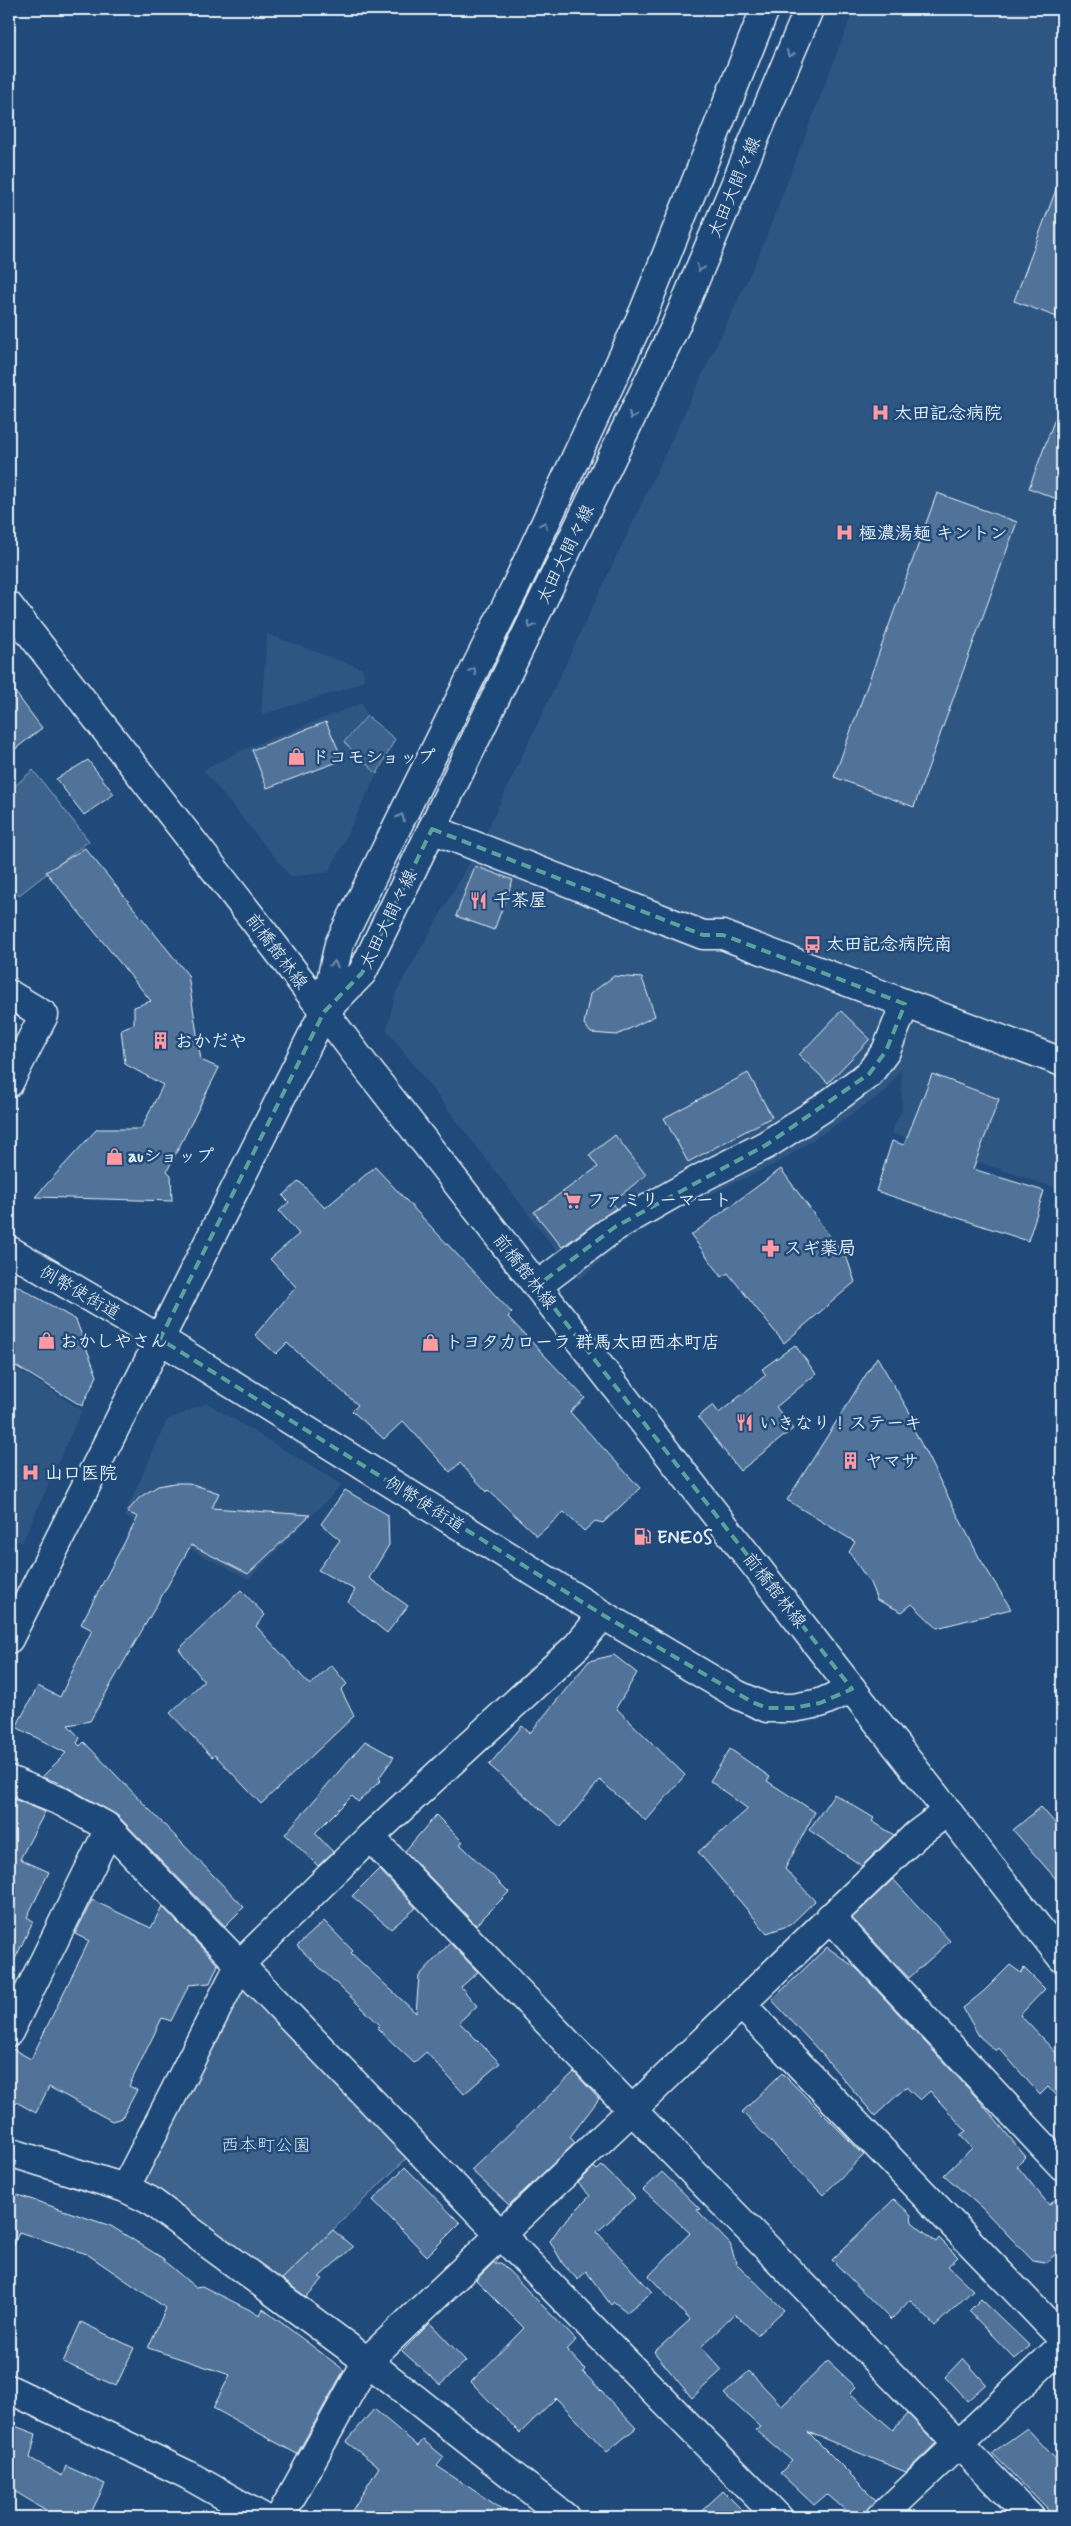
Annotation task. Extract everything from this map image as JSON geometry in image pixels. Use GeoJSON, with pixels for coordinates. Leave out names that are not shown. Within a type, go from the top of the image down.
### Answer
{"type":"FeatureCollection","features":[{"type":"Feature","properties":{"kind":"street","name":"太田大間々線"},"geometry":{"type":"LineString","coordinates":[[324,1012],[339,944],[516,586],[644,311],[765,9]]}},
{"type":"Feature","properties":{"kind":"street","name":"太田大間々線"},"geometry":{"type":"LineString","coordinates":[[324,1012],[362,973],[676,325],[809,9]]}},
{"type":"Feature","properties":{"kind":"street","name":"前橋館林線"},"geometry":{"type":"LineString","coordinates":[[9,606],[1062,1958]]}},
{"type":"Feature","properties":{"kind":"street"},"geometry":{"type":"LineString","coordinates":[[432,829],[703,935],[723,935],[1062,1062]]}},
{"type":"Feature","properties":{"kind":"street"},"geometry":{"type":"LineString","coordinates":[[9,994],[44,1015],[9,1083]]}},
{"type":"Feature","properties":{"kind":"street"},"geometry":{"type":"LineString","coordinates":[[537,1286],[615,1227],[703,1177],[766,1145],[823,1108],[869,1074],[886,1051],[905,1004]]}},
{"type":"Feature","properties":{"kind":"street"},"geometry":{"type":"LineString","coordinates":[[9,1639],[324,1012]]}},
{"type":"Feature","properties":{"kind":"street","name":"例幣使街道"},"geometry":{"type":"LineString","coordinates":[[9,1250],[160,1339],[603,1615],[738,1695],[767,1708],[793,1708],[820,1703],[852,1689]]}},
{"type":"Feature","properties":{"kind":"street"},"geometry":{"type":"LineString","coordinates":[[125,2188],[240,1964],[370,1837],[577,1646],[603,1615]]}},
{"type":"Feature","properties":{"kind":"street"},"geometry":{"type":"LineString","coordinates":[[9,1780],[62,1802],[109,1830],[500,2234],[778,2517]]}},
{"type":"Feature","properties":{"kind":"street"},"geometry":{"type":"LineString","coordinates":[[280,2517],[367,2361],[632,2110],[916,1835],[948,1811]]}},
{"type":"Feature","properties":{"kind":"street"},"geometry":{"type":"LineString","coordinates":[[9,2032],[109,1830]]}},
{"type":"Feature","properties":{"kind":"street"},"geometry":{"type":"LineString","coordinates":[[370,1837],[632,2110],[1030,2517]]}},
{"type":"Feature","properties":{"kind":"street"},"geometry":{"type":"LineString","coordinates":[[830,1917],[1062,2166]]}},
{"type":"Feature","properties":{"kind":"street"},"geometry":{"type":"LineString","coordinates":[[741,2004],[1062,2338]]}},
{"type":"Feature","properties":{"kind":"street"},"geometry":{"type":"LineString","coordinates":[[9,2152],[125,2188],[149,2200],[367,2361],[565,2517]]}},
{"type":"Feature","properties":{"kind":"street"},"geometry":{"type":"LineString","coordinates":[[881,2517],[1062,2346]]}},
{"type":"Feature","properties":{"kind":"street"},"geometry":{"type":"LineString","coordinates":[[9,2389],[188,2475],[262,2517]]}},
{"type":"Feature","properties":{"kind":"highlighted area"},"geometry":{"type":"Polygon","coordinates":[[[432,829],[703,935],[723,935],[905,1004],[886,1051],[869,1074],[766,1145],[615,1227],[537,1286],[852,1689],[820,1703],[793,1708],[767,1708],[752,1702],[603,1615],[160,1339],[324,1012],[362,973],[432,829]]]}},
{"type":"Feature","properties":{"kind":"shaded area","name":"極濃湯麺 キントン"},"geometry":{"type":"Polygon","coordinates":[[[854,9],[1062,9],[1062,1190],[891,1133],[902,1110],[901,1069],[885,1092],[778,1163],[686,1205],[615,1248],[579,1280],[387,1030],[395,994],[483,839],[759,255],[854,9]]]}},
{"type":"Feature","properties":{"kind":"shaded area"},"geometry":{"type":"Polygon","coordinates":[[[267,634],[363,669],[364,680],[349,688],[261,715],[267,634]]]}},
{"type":"Feature","properties":{"kind":"shaded area"},"geometry":{"type":"Polygon","coordinates":[[[362,703],[367,716],[344,742],[377,774],[329,872],[291,877],[203,770],[247,748],[362,703]]]}},
{"type":"Feature","properties":{"kind":"shaded area","name":"山口医院"},"geometry":{"type":"Polygon","coordinates":[[[9,1364],[82,1410],[22,1543],[9,1536],[9,1364]]]}},
{"type":"Feature","properties":{"kind":"shaded area"},"geometry":{"type":"Polygon","coordinates":[[[207,1403],[342,1485],[249,1579],[124,1516],[167,1420],[207,1403]]]}},
{"type":"Feature","properties":{"kind":"green space"},"geometry":{"type":"Polygon","coordinates":[[[367,716],[395,739],[377,774],[344,742],[367,716]]]}},
{"type":"Feature","properties":{"kind":"green space"},"geometry":{"type":"Polygon","coordinates":[[[33,770],[89,841],[19,895],[9,883],[9,791],[33,770]]]}},
{"type":"Feature","properties":{"kind":"green space","name":"西本町公園"},"geometry":{"type":"Polygon","coordinates":[[[240,1964],[417,2148],[271,2290],[125,2188],[240,1964]]]}},
{"type":"Feature","properties":{"kind":"building"},"geometry":{"type":"Polygon","coordinates":[[[1060,179],[1062,179],[1062,319],[1014,301],[1060,179]]]}},
{"type":"Feature","properties":{"kind":"building"},"geometry":{"type":"Polygon","coordinates":[[[1060,405],[1062,406],[1062,501],[1029,488],[1060,405]]]}},
{"type":"Feature","properties":{"kind":"building"},"geometry":{"type":"Polygon","coordinates":[[[937,493],[1017,522],[914,807],[834,777],[937,493]]]}},
{"type":"Feature","properties":{"kind":"building"},"geometry":{"type":"Polygon","coordinates":[[[9,684],[42,728],[9,754],[9,684]]]}},
{"type":"Feature","properties":{"kind":"building"},"geometry":{"type":"Polygon","coordinates":[[[326,722],[343,760],[267,788],[252,750],[326,722]]]}},
{"type":"Feature","properties":{"kind":"building"},"geometry":{"type":"Polygon","coordinates":[[[88,760],[114,794],[84,815],[56,779],[88,760]]]}},
{"type":"Feature","properties":{"kind":"building"},"geometry":{"type":"Polygon","coordinates":[[[85,848],[188,975],[201,1060],[219,1068],[167,1171],[171,1175],[172,1201],[35,1197],[97,1129],[141,1129],[163,1085],[125,1064],[121,1029],[134,1024],[134,1007],[151,1001],[46,872],[85,848]]]}},
{"type":"Feature","properties":{"kind":"building"},"geometry":{"type":"Polygon","coordinates":[[[475,866],[513,880],[494,930],[456,916],[475,866]]]}},
{"type":"Feature","properties":{"kind":"building"},"geometry":{"type":"Polygon","coordinates":[[[614,976],[642,978],[655,1016],[617,1035],[591,1033],[584,1024],[590,994],[614,976]]]}},
{"type":"Feature","properties":{"kind":"building"},"geometry":{"type":"Polygon","coordinates":[[[841,1011],[870,1039],[828,1083],[799,1055],[841,1011]]]}},
{"type":"Feature","properties":{"kind":"building"},"geometry":{"type":"Polygon","coordinates":[[[748,1073],[772,1117],[688,1162],[664,1118],[748,1073]]]}},
{"type":"Feature","properties":{"kind":"building"},"geometry":{"type":"Polygon","coordinates":[[[932,1074],[999,1099],[973,1169],[1044,1191],[1028,1241],[876,1191],[892,1141],[904,1145],[932,1074]]]}},
{"type":"Feature","properties":{"kind":"building"},"geometry":{"type":"Polygon","coordinates":[[[615,1135],[646,1175],[612,1202],[616,1208],[562,1247],[534,1212],[598,1167],[589,1155],[615,1135]]]}},
{"type":"Feature","properties":{"kind":"building"},"geometry":{"type":"Polygon","coordinates":[[[375,1167],[512,1313],[508,1317],[585,1398],[570,1412],[640,1488],[603,1523],[595,1521],[584,1531],[564,1512],[537,1536],[488,1490],[487,1492],[460,1463],[450,1472],[403,1421],[384,1439],[352,1411],[358,1405],[287,1343],[276,1354],[255,1335],[296,1287],[270,1259],[299,1234],[279,1211],[289,1202],[283,1196],[299,1181],[325,1208],[375,1167]]]}},
{"type":"Feature","properties":{"kind":"building","name":"スギ薬局"},"geometry":{"type":"Polygon","coordinates":[[[781,1169],[848,1261],[855,1282],[784,1343],[728,1273],[722,1277],[691,1235],[781,1169]]]}},
{"type":"Feature","properties":{"kind":"building","name":"おかしやさん"},"geometry":{"type":"Polygon","coordinates":[[[9,1281],[76,1320],[97,1376],[82,1406],[9,1362],[9,1281]]]}},
{"type":"Feature","properties":{"kind":"building","name":"いきなり！ステーキ"},"geometry":{"type":"Polygon","coordinates":[[[795,1345],[816,1374],[776,1407],[793,1429],[740,1471],[698,1417],[713,1405],[719,1413],[766,1375],[762,1369],[795,1345]]]}},
{"type":"Feature","properties":{"kind":"building"},"geometry":{"type":"Polygon","coordinates":[[[877,1357],[916,1423],[913,1428],[979,1557],[1011,1609],[937,1628],[912,1604],[902,1612],[877,1600],[870,1583],[849,1552],[855,1542],[787,1500],[877,1357]]]}},
{"type":"Feature","properties":{"kind":"building"},"geometry":{"type":"Polygon","coordinates":[[[189,1483],[219,1493],[212,1508],[310,1515],[248,1574],[191,1545],[90,1721],[68,1725],[80,1738],[77,1743],[80,1746],[84,1742],[244,1907],[225,1926],[117,1815],[60,1783],[42,1777],[66,1753],[16,1727],[38,1686],[60,1697],[92,1630],[81,1624],[138,1517],[127,1512],[140,1497],[158,1486],[189,1483]]]}},
{"type":"Feature","properties":{"kind":"building"},"geometry":{"type":"Polygon","coordinates":[[[345,1490],[388,1515],[389,1545],[369,1578],[408,1606],[387,1633],[348,1602],[355,1590],[318,1570],[340,1540],[321,1524],[345,1490]]]}},
{"type":"Feature","properties":{"kind":"building"},"geometry":{"type":"Polygon","coordinates":[[[241,1590],[265,1615],[256,1626],[310,1685],[331,1665],[347,1684],[341,1690],[354,1716],[261,1804],[215,1755],[212,1757],[170,1713],[204,1681],[179,1649],[241,1590]]]}},
{"type":"Feature","properties":{"kind":"building"},"geometry":{"type":"Polygon","coordinates":[[[614,1655],[637,1673],[616,1708],[685,1775],[646,1821],[600,1780],[561,1827],[489,1765],[522,1726],[530,1733],[589,1661],[614,1655]]]}},
{"type":"Feature","properties":{"kind":"building"},"geometry":{"type":"Polygon","coordinates":[[[365,1741],[394,1757],[379,1778],[381,1780],[358,1802],[352,1796],[315,1833],[333,1852],[318,1866],[285,1834],[365,1741]]]}},
{"type":"Feature","properties":{"kind":"building"},"geometry":{"type":"Polygon","coordinates":[[[730,1749],[770,1777],[767,1781],[815,1812],[785,1869],[815,1901],[790,1925],[767,1933],[698,1852],[748,1809],[710,1781],[730,1749]]]}},
{"type":"Feature","properties":{"kind":"building"},"geometry":{"type":"Polygon","coordinates":[[[834,1794],[874,1818],[872,1821],[894,1835],[862,1866],[809,1830],[834,1794]]]}},
{"type":"Feature","properties":{"kind":"building"},"geometry":{"type":"Polygon","coordinates":[[[9,1797],[45,1812],[20,1859],[49,1872],[27,1917],[33,1921],[9,1972],[9,1797]]]}},
{"type":"Feature","properties":{"kind":"building"},"geometry":{"type":"Polygon","coordinates":[[[1041,1807],[1062,1831],[1062,1886],[1013,1830],[1041,1807]]]}},
{"type":"Feature","properties":{"kind":"building"},"geometry":{"type":"Polygon","coordinates":[[[436,1815],[463,1842],[460,1844],[509,1892],[476,1925],[405,1851],[436,1815]]]}},
{"type":"Feature","properties":{"kind":"building"},"geometry":{"type":"Polygon","coordinates":[[[379,1869],[416,1908],[391,1929],[352,1896],[379,1869]]]}},
{"type":"Feature","properties":{"kind":"building"},"geometry":{"type":"Polygon","coordinates":[[[893,1879],[950,1941],[909,1978],[852,1918],[893,1879]]]}},
{"type":"Feature","properties":{"kind":"building"},"geometry":{"type":"Polygon","coordinates":[[[92,1900],[151,1928],[162,1906],[218,1965],[210,1983],[189,1985],[171,2021],[162,2018],[129,2086],[137,2090],[122,2118],[112,2121],[49,2087],[36,2113],[9,2098],[9,2047],[31,2059],[89,1941],[75,1934],[92,1900]]]}},
{"type":"Feature","properties":{"kind":"building"},"geometry":{"type":"Polygon","coordinates":[[[324,1921],[353,1951],[351,1953],[416,2013],[419,1976],[450,1943],[478,1972],[461,1987],[477,2006],[459,2022],[500,2063],[464,2094],[426,2052],[414,2063],[377,2028],[380,2025],[297,1946],[324,1921]]]}},
{"type":"Feature","properties":{"kind":"building"},"geometry":{"type":"Polygon","coordinates":[[[827,1947],[857,1969],[978,2099],[1026,2157],[1017,2166],[1049,2205],[1062,2193],[1062,2249],[1045,2263],[1033,2261],[982,2208],[944,2175],[972,2148],[960,2135],[966,2131],[930,2091],[920,2100],[906,2087],[875,2116],[822,2054],[772,2000],[827,1947]]]}},
{"type":"Feature","properties":{"kind":"building"},"geometry":{"type":"Polygon","coordinates":[[[1010,1965],[1021,1973],[1024,1968],[1045,1989],[1020,2015],[1062,2059],[1062,2103],[1048,2087],[1040,2095],[999,2048],[996,2051],[979,2036],[963,2008],[984,1991],[1010,1965]]]}},
{"type":"Feature","properties":{"kind":"building"},"geometry":{"type":"Polygon","coordinates":[[[574,2072],[599,2099],[570,2137],[575,2143],[509,2205],[471,2170],[574,2072]]]}},
{"type":"Feature","properties":{"kind":"building"},"geometry":{"type":"Polygon","coordinates":[[[782,2073],[864,2155],[823,2195],[742,2112],[782,2073]]]}},
{"type":"Feature","properties":{"kind":"building"},"geometry":{"type":"Polygon","coordinates":[[[602,2166],[635,2198],[597,2232],[652,2292],[627,2312],[614,2302],[611,2305],[586,2271],[578,2280],[563,2264],[550,2241],[561,2225],[590,2196],[578,2183],[594,2167],[597,2170],[602,2166]]]}},
{"type":"Feature","properties":{"kind":"building"},"geometry":{"type":"Polygon","coordinates":[[[405,2167],[460,2223],[427,2256],[373,2200],[405,2167]]]}},
{"type":"Feature","properties":{"kind":"building"},"geometry":{"type":"Polygon","coordinates":[[[662,2172],[700,2209],[697,2210],[730,2244],[736,2263],[784,2310],[757,2335],[735,2314],[701,2347],[722,2370],[692,2398],[654,2352],[690,2320],[649,2276],[690,2233],[643,2190],[662,2172]]]}},
{"type":"Feature","properties":{"kind":"building"},"geometry":{"type":"Polygon","coordinates":[[[9,2192],[111,2226],[164,2259],[195,2287],[202,2286],[260,2315],[263,2309],[344,2370],[297,2454],[213,2408],[230,2375],[148,2348],[166,2308],[87,2254],[19,2232],[11,2253],[9,2253],[9,2192]]]}},
{"type":"Feature","properties":{"kind":"building"},"geometry":{"type":"Polygon","coordinates":[[[894,2199],[911,2215],[912,2222],[936,2242],[939,2238],[958,2257],[948,2266],[973,2290],[935,2326],[910,2300],[891,2320],[832,2260],[894,2199]]]}},
{"type":"Feature","properties":{"kind":"building"},"geometry":{"type":"Polygon","coordinates":[[[333,2230],[353,2247],[319,2277],[323,2279],[306,2297],[282,2279],[333,2230]]]}},
{"type":"Feature","properties":{"kind":"building"},"geometry":{"type":"Polygon","coordinates":[[[493,2263],[501,2263],[576,2340],[567,2350],[585,2369],[583,2372],[636,2428],[607,2452],[556,2398],[520,2433],[471,2382],[524,2328],[476,2280],[493,2263]]]}},
{"type":"Feature","properties":{"kind":"building"},"geometry":{"type":"Polygon","coordinates":[[[981,2299],[1030,2346],[1015,2359],[969,2311],[981,2299]]]}},
{"type":"Feature","properties":{"kind":"building"},"geometry":{"type":"Polygon","coordinates":[[[81,2322],[134,2348],[116,2386],[63,2362],[81,2322]]]}},
{"type":"Feature","properties":{"kind":"building"},"geometry":{"type":"Polygon","coordinates":[[[430,2323],[466,2361],[440,2385],[402,2351],[430,2323]]]}},
{"type":"Feature","properties":{"kind":"building"},"geometry":{"type":"Polygon","coordinates":[[[963,2358],[986,2384],[967,2401],[945,2377],[963,2358]]]}},
{"type":"Feature","properties":{"kind":"building"},"geometry":{"type":"Polygon","coordinates":[[[828,2361],[856,2387],[850,2393],[893,2430],[908,2414],[936,2443],[906,2472],[808,2432],[876,2500],[864,2517],[853,2517],[827,2494],[814,2505],[780,2473],[792,2461],[756,2430],[760,2427],[724,2394],[749,2371],[782,2406],[828,2361]]]}},
{"type":"Feature","properties":{"kind":"building"},"geometry":{"type":"Polygon","coordinates":[[[374,2409],[418,2446],[423,2440],[444,2457],[437,2466],[514,2517],[348,2517],[379,2467],[346,2442],[374,2409]]]}},
{"type":"Feature","properties":{"kind":"building"},"geometry":{"type":"Polygon","coordinates":[[[15,2426],[36,2434],[30,2458],[62,2476],[66,2466],[105,2484],[89,2517],[42,2517],[46,2510],[9,2488],[9,2443],[15,2426]]]}},
{"type":"Feature","properties":{"kind":"building"},"geometry":{"type":"Polygon","coordinates":[[[1027,2428],[1062,2466],[1062,2517],[1055,2517],[992,2453],[1027,2428]]]}},
{"type":"Feature","properties":{"kind":"building"},"geometry":{"type":"Polygon","coordinates":[[[723,2491],[749,2517],[695,2517],[723,2491]]]}},
{"type":"Feature","properties":{"kind":"place","name":"太田記念病院"},"geometry":{"type":"Point","coordinates":[880,413]}},
{"type":"Feature","properties":{"kind":"place","name":"極濃湯麺 キントン"},"geometry":{"type":"Point","coordinates":[845,533]}},
{"type":"Feature","properties":{"kind":"place","name":"ドコモショップ"},"geometry":{"type":"Point","coordinates":[297,757]}},
{"type":"Feature","properties":{"kind":"place","name":"千茶屋"},"geometry":{"type":"Point","coordinates":[479,900]}},
{"type":"Feature","properties":{"kind":"place","name":"太田記念病院南"},"geometry":{"type":"Point","coordinates":[812,944]}},
{"type":"Feature","properties":{"kind":"place","name":"おかだや"},"geometry":{"type":"Point","coordinates":[161,1041]}},
{"type":"Feature","properties":{"kind":"place","name":"auショップ"},"geometry":{"type":"Point","coordinates":[114,1156]}},
{"type":"Feature","properties":{"kind":"place","name":"ファミリーマート"},"geometry":{"type":"Point","coordinates":[573,1200]}},
{"type":"Feature","properties":{"kind":"place","name":"スギ薬局"},"geometry":{"type":"Point","coordinates":[770,1248]}},
{"type":"Feature","properties":{"kind":"place","name":"おかしやさん"},"geometry":{"type":"Point","coordinates":[46,1341]}},
{"type":"Feature","properties":{"kind":"place","name":"トヨタカローラ 群馬太田西本町店"},"geometry":{"type":"Point","coordinates":[431,1342]}},
{"type":"Feature","properties":{"kind":"place","name":"いきなり！ステーキ"},"geometry":{"type":"Point","coordinates":[745,1423]}},
{"type":"Feature","properties":{"kind":"place","name":"ヤマサ"},"geometry":{"type":"Point","coordinates":[851,1461]}},
{"type":"Feature","properties":{"kind":"place","name":"山口医院"},"geometry":{"type":"Point","coordinates":[31,1473]}},
{"type":"Feature","properties":{"kind":"place","name":"ENEOS"},"geometry":{"type":"Point","coordinates":[643,1537]}}]}
